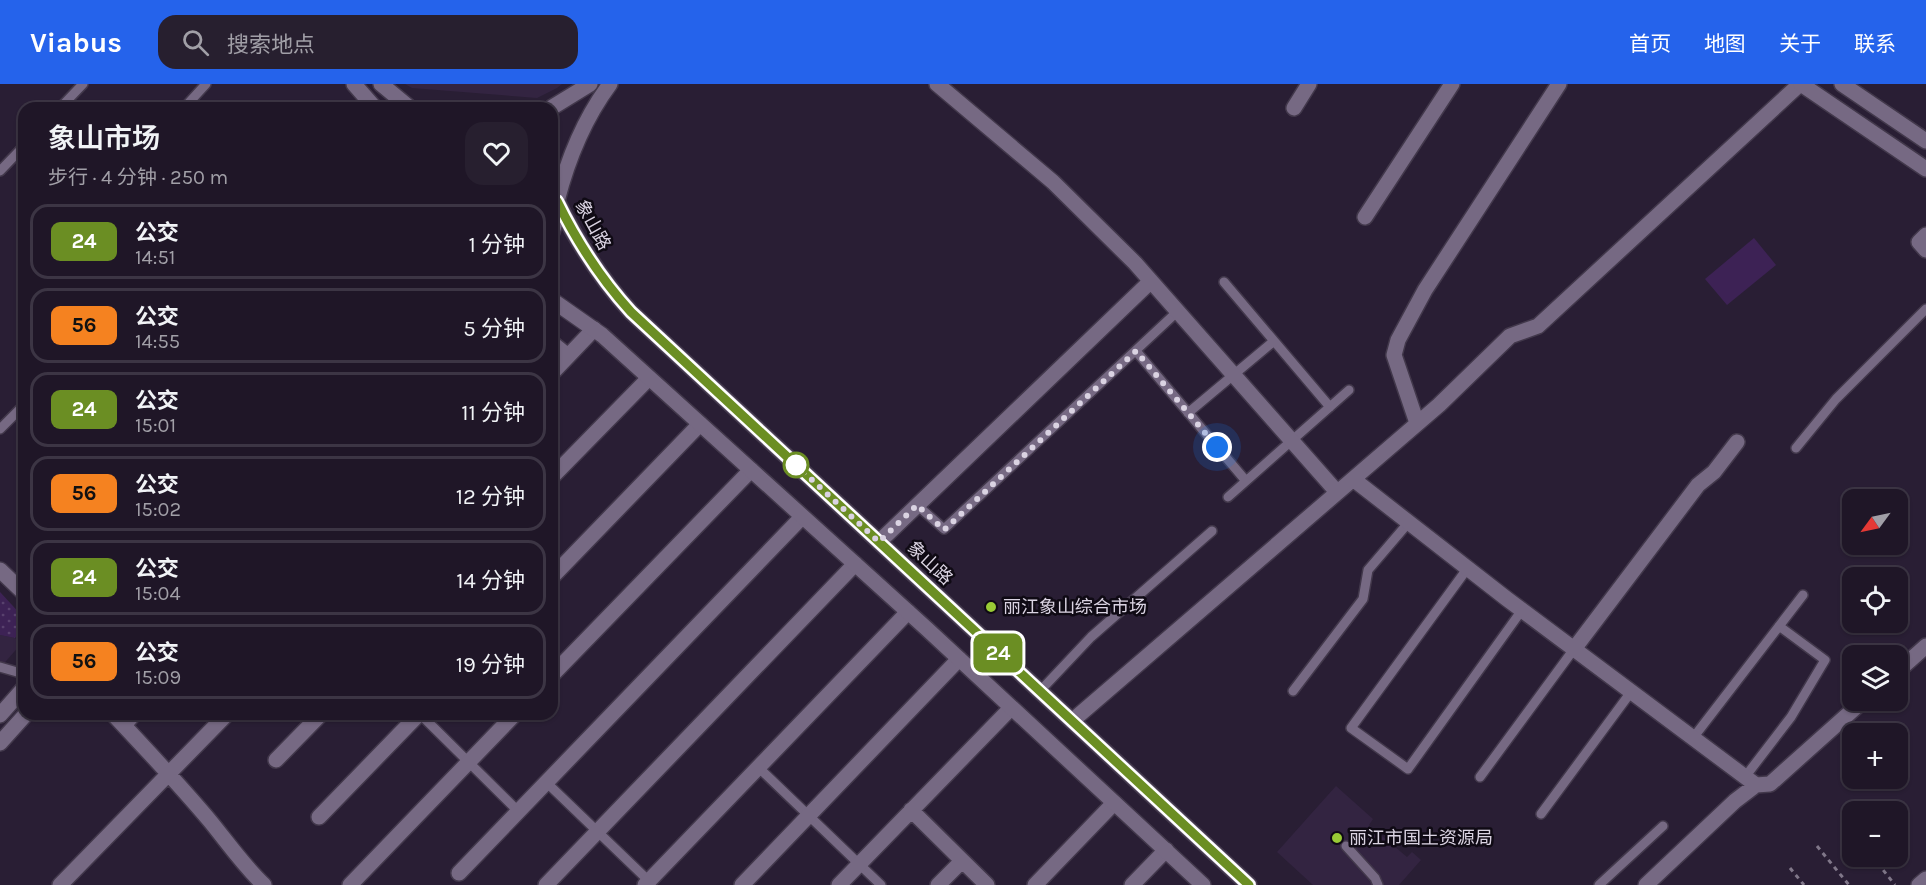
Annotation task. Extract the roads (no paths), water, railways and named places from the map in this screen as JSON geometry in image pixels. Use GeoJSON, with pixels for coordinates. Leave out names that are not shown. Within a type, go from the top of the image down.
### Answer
{"type":"FeatureCollection","features":[{"type":"Feature","properties":{"kind":"street"},"geometry":{"type":"LineString","coordinates":[[354,84],[370,102]]}},
{"type":"Feature","properties":{"kind":"street"},"geometry":{"type":"LineString","coordinates":[[381,84],[403,102]]}},
{"type":"Feature","properties":{"kind":"street"},"geometry":{"type":"LineString","coordinates":[[558,104],[590,84]]}},
{"type":"Feature","properties":{"kind":"street"},"geometry":{"type":"LineString","coordinates":[[558,198],[575,146],[587,121],[610,84]]}},
{"type":"Feature","properties":{"kind":"street"},"geometry":{"type":"LineString","coordinates":[[937,84],[1053,182],[1135,263],[1337,492]]}},
{"type":"Feature","properties":{"kind":"street"},"geometry":{"type":"LineString","coordinates":[[1294,108],[1309,84]]}},
{"type":"Feature","properties":{"kind":"street"},"geometry":{"type":"LineString","coordinates":[[1365,217],[1452,84]]}},
{"type":"Feature","properties":{"kind":"street"},"geometry":{"type":"LineString","coordinates":[[1417,423],[1394,355],[1398,340],[1425,290],[1559,84]]}},
{"type":"Feature","properties":{"kind":"street"},"geometry":{"type":"LineString","coordinates":[[1072,721],[1417,423],[1510,336],[1538,326],[1800,84],[1926,169]]}},
{"type":"Feature","properties":{"kind":"street"},"geometry":{"type":"LineString","coordinates":[[1842,84],[1926,141]]}},
{"type":"Feature","properties":{"kind":"street","name":"象山路"},"geometry":{"type":"LineString","coordinates":[[558,203],[583,251],[599,275],[631,312],[1249,885]]}},
{"type":"Feature","properties":{"kind":"street"},"geometry":{"type":"LineString","coordinates":[[1926,235],[1919,242],[1926,250]]}},
{"type":"Feature","properties":{"kind":"street"},"geometry":{"type":"LineString","coordinates":[[879,542],[1151,281]]}},
{"type":"Feature","properties":{"kind":"street"},"geometry":{"type":"LineString","coordinates":[[558,304],[594,329],[649,378],[908,612],[1203,885]]}},
{"type":"Feature","properties":{"kind":"street"},"geometry":{"type":"LineString","coordinates":[[558,366],[594,329]]}},
{"type":"Feature","properties":{"kind":"street"},"geometry":{"type":"LineString","coordinates":[[558,348],[567,356]]}},
{"type":"Feature","properties":{"kind":"street"},"geometry":{"type":"LineString","coordinates":[[558,471],[649,378]]}},
{"type":"Feature","properties":{"kind":"street"},"geometry":{"type":"LineString","coordinates":[[558,571],[700,424]]}},
{"type":"Feature","properties":{"kind":"street"},"geometry":{"type":"LineString","coordinates":[[1574,649],[1698,484],[1714,472],[1737,442]]}},
{"type":"Feature","properties":{"kind":"street"},"geometry":{"type":"LineString","coordinates":[[558,669],[751,470]]}},
{"type":"Feature","properties":{"kind":"street"},"geometry":{"type":"LineString","coordinates":[[1353,478],[1522,610],[1750,781],[1770,784],[1852,711]]}},
{"type":"Feature","properties":{"kind":"street"},"geometry":{"type":"LineString","coordinates":[[459,873],[802,517]]}},
{"type":"Feature","properties":{"kind":"street"},"geometry":{"type":"LineString","coordinates":[[546,885],[855,564]]}},
{"type":"Feature","properties":{"kind":"street"},"geometry":{"type":"LineString","coordinates":[[0,570],[18,587]]}},
{"type":"Feature","properties":{"kind":"street"},"geometry":{"type":"LineString","coordinates":[[649,884],[908,612]]}},
{"type":"Feature","properties":{"kind":"street"},"geometry":{"type":"LineString","coordinates":[[1908,662],[1926,646]]}},
{"type":"Feature","properties":{"kind":"street"},"geometry":{"type":"LineString","coordinates":[[742,885],[959,659]]}},
{"type":"Feature","properties":{"kind":"street"},"geometry":{"type":"LineString","coordinates":[[0,715],[18,695]]}},
{"type":"Feature","properties":{"kind":"street"},"geometry":{"type":"LineString","coordinates":[[839,885],[1011,708]]}},
{"type":"Feature","properties":{"kind":"street"},"geometry":{"type":"LineString","coordinates":[[0,743],[21,720]]}},
{"type":"Feature","properties":{"kind":"street"},"geometry":{"type":"LineString","coordinates":[[126,720],[216,828],[234,854],[264,885]]}},
{"type":"Feature","properties":{"kind":"street"},"geometry":{"type":"LineString","coordinates":[[60,885],[221,720]]}},
{"type":"Feature","properties":{"kind":"street"},"geometry":{"type":"LineString","coordinates":[[276,760],[315,720]]}},
{"type":"Feature","properties":{"kind":"street"},"geometry":{"type":"LineString","coordinates":[[319,817],[413,720]]}},
{"type":"Feature","properties":{"kind":"street"},"geometry":{"type":"LineString","coordinates":[[350,885],[509,720]]}},
{"type":"Feature","properties":{"kind":"street"},"geometry":{"type":"LineString","coordinates":[[1646,885],[1750,781]]}},
{"type":"Feature","properties":{"kind":"street"},"geometry":{"type":"LineString","coordinates":[[1035,885],[1114,803]]}},
{"type":"Feature","properties":{"kind":"street"},"geometry":{"type":"LineString","coordinates":[[911,810],[987,885]]}},
{"type":"Feature","properties":{"kind":"street"},"geometry":{"type":"LineString","coordinates":[[1132,885],[1166,850]]}},
{"type":"Feature","properties":{"kind":"street"},"geometry":{"type":"LineString","coordinates":[[938,885],[962,861]]}},
{"type":"Feature","properties":{"kind":"street"},"geometry":{"type":"LineString","coordinates":[[1919,885],[1926,879]]}},
{"type":"Feature","properties":{"kind":"lane"},"geometry":{"type":"LineString","coordinates":[[66,102],[83,84]]}},
{"type":"Feature","properties":{"kind":"lane"},"geometry":{"type":"LineString","coordinates":[[190,102],[206,84]]}},
{"type":"Feature","properties":{"kind":"lane"},"geometry":{"type":"LineString","coordinates":[[0,171],[18,152]]}},
{"type":"Feature","properties":{"kind":"lane"},"geometry":{"type":"LineString","coordinates":[[1224,282],[1330,407]]}},
{"type":"Feature","properties":{"kind":"lane"},"geometry":{"type":"LineString","coordinates":[[1796,448],[1836,399],[1926,309]]}},
{"type":"Feature","properties":{"kind":"lane"},"geometry":{"type":"LineString","coordinates":[[917,505],[944,530],[1178,311]]}},
{"type":"Feature","properties":{"kind":"lane"},"geometry":{"type":"LineString","coordinates":[[1188,413],[1274,341]]}},
{"type":"Feature","properties":{"kind":"lane"},"geometry":{"type":"LineString","coordinates":[[1136,351],[1246,481]]}},
{"type":"Feature","properties":{"kind":"lane"},"geometry":{"type":"LineString","coordinates":[[1228,497],[1349,390]]}},
{"type":"Feature","properties":{"kind":"lane"},"geometry":{"type":"LineString","coordinates":[[0,429],[18,411]]}},
{"type":"Feature","properties":{"kind":"lane"},"geometry":{"type":"LineString","coordinates":[[1293,691],[1363,599],[1368,570],[1409,522]]}},
{"type":"Feature","properties":{"kind":"lane"},"geometry":{"type":"LineString","coordinates":[[1040,691],[1091,637],[1212,531]]}},
{"type":"Feature","properties":{"kind":"lane"},"geometry":{"type":"LineString","coordinates":[[1467,568],[1351,728],[1408,769],[1522,610]]}},
{"type":"Feature","properties":{"kind":"lane"},"geometry":{"type":"LineString","coordinates":[[1693,738],[1803,595]]}},
{"type":"Feature","properties":{"kind":"lane"},"geometry":{"type":"LineString","coordinates":[[1750,781],[1825,660],[1779,626]]}},
{"type":"Feature","properties":{"kind":"lane"},"geometry":{"type":"LineString","coordinates":[[1480,777],[1574,649]]}},
{"type":"Feature","properties":{"kind":"lane"},"geometry":{"type":"LineString","coordinates":[[0,667],[18,672]]}},
{"type":"Feature","properties":{"kind":"lane"},"geometry":{"type":"LineString","coordinates":[[1541,814],[1631,692]]}},
{"type":"Feature","properties":{"kind":"lane"},"geometry":{"type":"LineString","coordinates":[[425,720],[518,811]]}},
{"type":"Feature","properties":{"kind":"lane"},"geometry":{"type":"LineString","coordinates":[[758,767],[881,885]]}},
{"type":"Feature","properties":{"kind":"lane"},"geometry":{"type":"LineString","coordinates":[[546,782],[649,884]]}},
{"type":"Feature","properties":{"kind":"lane"},"geometry":{"type":"LineString","coordinates":[[1599,885],[1663,826]]}},
{"type":"Feature","properties":{"kind":"lane"},"geometry":{"type":"LineString","coordinates":[[1346,846],[1375,878],[1378,885]]}},
{"type":"Feature","properties":{"kind":"place","name":"丽江象山综合市场"},"geometry":{"type":"Point","coordinates":[991,607]}},
{"type":"Feature","properties":{"kind":"place","name":"丽江市国土资源局"},"geometry":{"type":"Point","coordinates":[1337,838]}}]}
